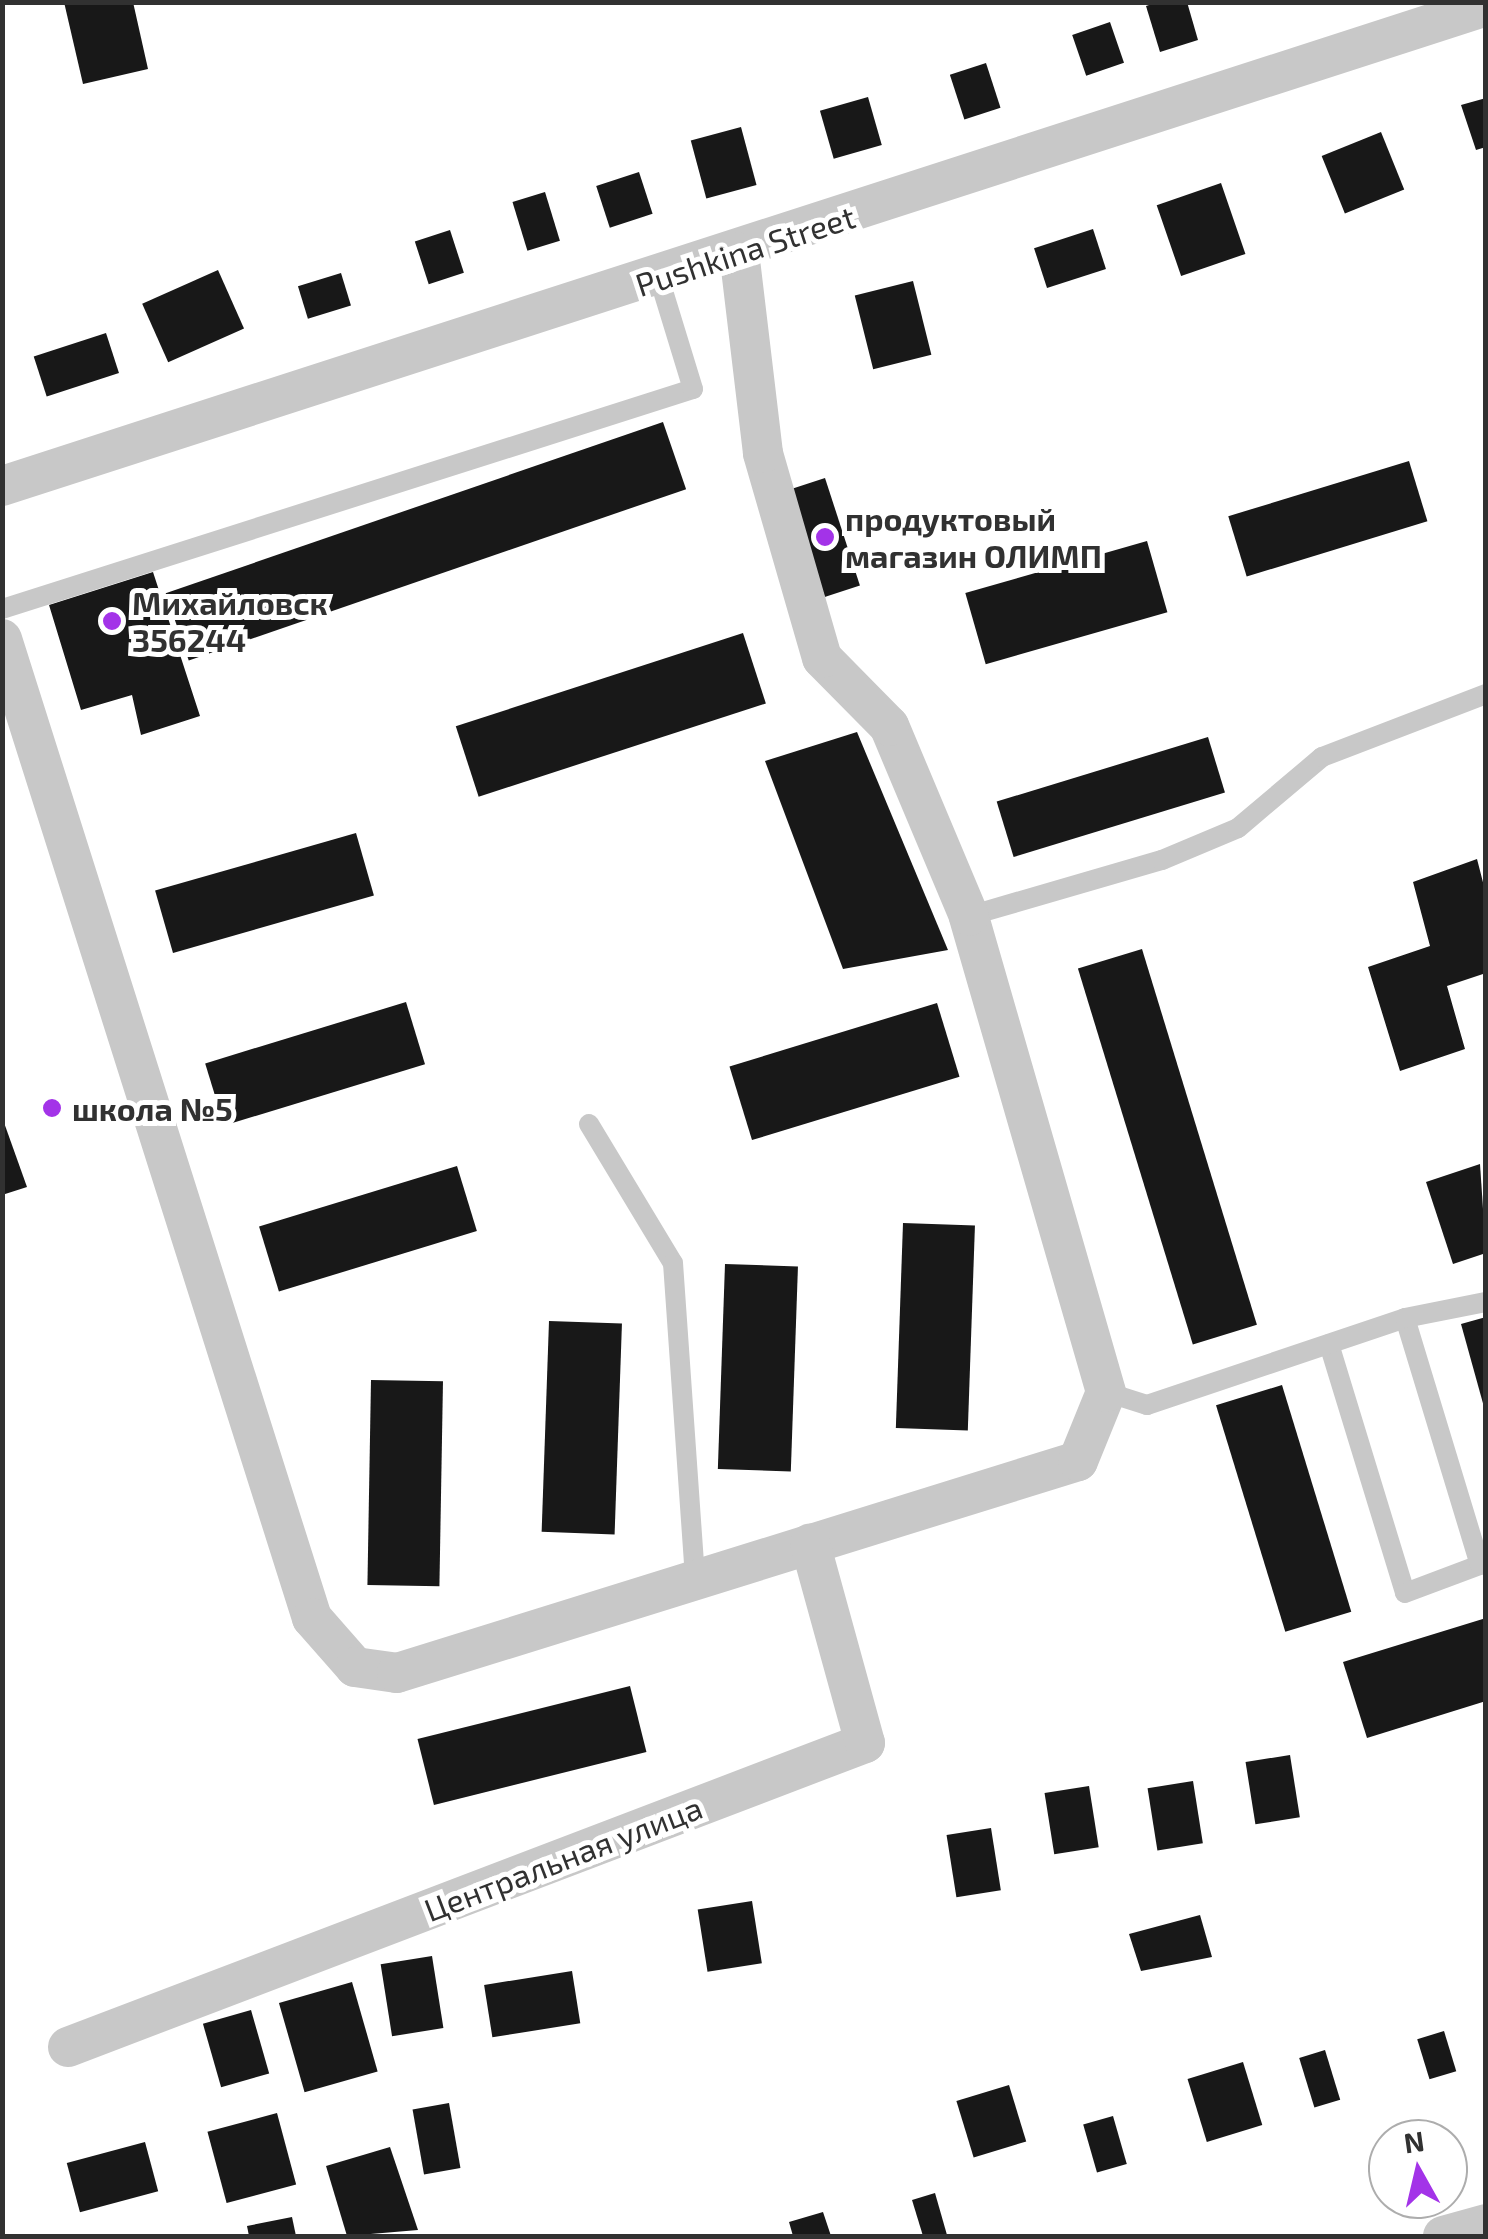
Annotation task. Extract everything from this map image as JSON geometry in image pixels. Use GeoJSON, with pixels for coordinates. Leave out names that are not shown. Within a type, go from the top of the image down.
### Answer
{"type":"FeatureCollection","features":[{"type":"Feature","properties":{"kind":"street","name":"Pushkina Street"},"geometry":{"type":"LineString","coordinates":[[2,486],[659,278],[1486,6]]}},
{"type":"Feature","properties":{"kind":"street"},"geometry":{"type":"LineString","coordinates":[[2,639],[312,1618],[355,1667],[397,1674],[695,1577],[1078,1461],[1106,1392],[968,916],[889,726],[822,658],[763,453],[739,252]]}},
{"type":"Feature","properties":{"kind":"street","name":"Центральная улица"},"geometry":{"type":"LineString","coordinates":[[68,2047],[866,1742],[810,1543]]}},
{"type":"Feature","properties":{"kind":"street"},"geometry":{"type":"LineString","coordinates":[[1443,2236],[1486,2224]]}},
{"type":"Feature","properties":{"kind":"lane"},"geometry":{"type":"LineString","coordinates":[[2,608],[694,389],[659,278]]}},
{"type":"Feature","properties":{"kind":"lane"},"geometry":{"type":"LineString","coordinates":[[968,916],[1162,860],[1238,828],[1322,757],[1486,694]]}},
{"type":"Feature","properties":{"kind":"lane"},"geometry":{"type":"LineString","coordinates":[[589,1124],[673,1263],[695,1577]]}},
{"type":"Feature","properties":{"kind":"lane"},"geometry":{"type":"LineString","coordinates":[[1106,1392],[1147,1405],[1405,1318],[1486,1302]]}},
{"type":"Feature","properties":{"kind":"lane"},"geometry":{"type":"LineString","coordinates":[[1329,1344],[1406,1593],[1480,1565],[1405,1318]]}},
{"type":"Feature","properties":{"kind":"building"},"geometry":{"type":"Polygon","coordinates":[[[64,2],[133,2],[148,69],[83,84],[64,2]]]}},
{"type":"Feature","properties":{"kind":"building"},"geometry":{"type":"Polygon","coordinates":[[[1187,2],[1198,40],[1160,52],[1146,6],[1187,2]]]}},
{"type":"Feature","properties":{"kind":"building"},"geometry":{"type":"Polygon","coordinates":[[[1110,22],[1124,63],[1086,76],[1072,35],[1110,22]]]}},
{"type":"Feature","properties":{"kind":"building"},"geometry":{"type":"Polygon","coordinates":[[[986,63],[1001,108],[964,119],[950,75],[986,63]]]}},
{"type":"Feature","properties":{"kind":"building"},"geometry":{"type":"Polygon","coordinates":[[[868,97],[882,145],[834,159],[820,111],[868,97]]]}},
{"type":"Feature","properties":{"kind":"building"},"geometry":{"type":"Polygon","coordinates":[[[1486,98],[1486,147],[1476,150],[1461,105],[1486,98]]]}},
{"type":"Feature","properties":{"kind":"building"},"geometry":{"type":"Polygon","coordinates":[[[741,127],[757,185],[706,198],[691,140],[741,127]]]}},
{"type":"Feature","properties":{"kind":"building"},"geometry":{"type":"Polygon","coordinates":[[[1381,132],[1404,189],[1345,213],[1322,156],[1381,132]]]}},
{"type":"Feature","properties":{"kind":"building"},"geometry":{"type":"Polygon","coordinates":[[[639,172],[653,214],[610,228],[596,186],[639,172]]]}},
{"type":"Feature","properties":{"kind":"building"},"geometry":{"type":"Polygon","coordinates":[[[1221,183],[1245,254],[1181,276],[1157,205],[1221,183]]]}},
{"type":"Feature","properties":{"kind":"building"},"geometry":{"type":"Polygon","coordinates":[[[545,192],[560,241],[527,251],[512,202],[545,192]]]}},
{"type":"Feature","properties":{"kind":"building"},"geometry":{"type":"Polygon","coordinates":[[[1093,229],[1106,269],[1047,288],[1034,248],[1093,229]]]}},
{"type":"Feature","properties":{"kind":"building"},"geometry":{"type":"Polygon","coordinates":[[[450,230],[464,273],[429,284],[415,241],[450,230]]]}},
{"type":"Feature","properties":{"kind":"building"},"geometry":{"type":"Polygon","coordinates":[[[218,270],[244,328],[168,362],[142,304],[218,270]]]}},
{"type":"Feature","properties":{"kind":"building"},"geometry":{"type":"Polygon","coordinates":[[[341,273],[351,306],[308,319],[298,286],[341,273]]]}},
{"type":"Feature","properties":{"kind":"building"},"geometry":{"type":"Polygon","coordinates":[[[913,281],[931,355],[873,369],[855,296],[913,281]]]}},
{"type":"Feature","properties":{"kind":"building"},"geometry":{"type":"Polygon","coordinates":[[[106,333],[119,373],[47,396],[34,356],[106,333]]]}},
{"type":"Feature","properties":{"kind":"building"},"geometry":{"type":"Polygon","coordinates":[[[663,422],[686,489],[189,660],[166,593],[663,422]]]}},
{"type":"Feature","properties":{"kind":"building"},"geometry":{"type":"Polygon","coordinates":[[[1409,461],[1427,521],[1247,577],[1228,516],[1409,461]]]}},
{"type":"Feature","properties":{"kind":"building","name":"продуктовый магазин ОЛИМП"},"geometry":{"type":"Polygon","coordinates":[[[825,478],[860,585],[825,597],[790,489],[825,478]]]}},
{"type":"Feature","properties":{"kind":"building"},"geometry":{"type":"Polygon","coordinates":[[[1147,541],[1167,612],[986,664],[965,593],[1147,541]]]}},
{"type":"Feature","properties":{"kind":"building"},"geometry":{"type":"Polygon","coordinates":[[[153,572],[200,716],[141,735],[132,695],[81,710],[49,605],[153,572]]]}},
{"type":"Feature","properties":{"kind":"building"},"geometry":{"type":"Polygon","coordinates":[[[743,633],[766,703],[479,797],[456,726],[743,633]]]}},
{"type":"Feature","properties":{"kind":"building"},"geometry":{"type":"Polygon","coordinates":[[[857,732],[948,950],[843,969],[765,761],[857,732]]]}},
{"type":"Feature","properties":{"kind":"building"},"geometry":{"type":"Polygon","coordinates":[[[1208,737],[1225,792],[1014,857],[997,802],[1208,737]]]}},
{"type":"Feature","properties":{"kind":"building"},"geometry":{"type":"Polygon","coordinates":[[[356,833],[374,895],[173,953],[155,891],[356,833]]]}},
{"type":"Feature","properties":{"kind":"building"},"geometry":{"type":"Polygon","coordinates":[[[1477,859],[1486,894],[1486,973],[1447,986],[1465,1049],[1400,1071],[1368,967],[1430,946],[1413,882],[1477,859]]]}},
{"type":"Feature","properties":{"kind":"building"},"geometry":{"type":"Polygon","coordinates":[[[1142,949],[1257,1325],[1193,1344],[1078,969],[1142,949]]]}},
{"type":"Feature","properties":{"kind":"building"},"geometry":{"type":"Polygon","coordinates":[[[406,1002],[425,1064],[224,1126],[205,1063],[406,1002]]]}},
{"type":"Feature","properties":{"kind":"building"},"geometry":{"type":"Polygon","coordinates":[[[937,1003],[960,1077],[752,1140],[729,1066],[937,1003]]]}},
{"type":"Feature","properties":{"kind":"building"},"geometry":{"type":"Polygon","coordinates":[[[2,1117],[27,1187],[2,1195],[2,1117]]]}},
{"type":"Feature","properties":{"kind":"building"},"geometry":{"type":"Polygon","coordinates":[[[1480,1164],[1486,1253],[1453,1264],[1426,1182],[1480,1164]]]}},
{"type":"Feature","properties":{"kind":"building"},"geometry":{"type":"Polygon","coordinates":[[[457,1166],[477,1231],[279,1292],[259,1227],[457,1166]]]}},
{"type":"Feature","properties":{"kind":"building"},"geometry":{"type":"Polygon","coordinates":[[[903,1223],[975,1226],[968,1430],[896,1428],[903,1223]]]}},
{"type":"Feature","properties":{"kind":"building"},"geometry":{"type":"Polygon","coordinates":[[[725,1264],[798,1267],[791,1471],[718,1469],[725,1264]]]}},
{"type":"Feature","properties":{"kind":"building"},"geometry":{"type":"Polygon","coordinates":[[[1486,1317],[1486,1406],[1484,1407],[1461,1324],[1486,1317]]]}},
{"type":"Feature","properties":{"kind":"building"},"geometry":{"type":"Polygon","coordinates":[[[549,1321],[622,1324],[615,1534],[542,1532],[549,1321]]]}},
{"type":"Feature","properties":{"kind":"building"},"geometry":{"type":"Polygon","coordinates":[[[371,1380],[443,1381],[439,1586],[367,1585],[371,1380]]]}},
{"type":"Feature","properties":{"kind":"building"},"geometry":{"type":"Polygon","coordinates":[[[1282,1385],[1351,1612],[1285,1632],[1216,1405],[1282,1385]]]}},
{"type":"Feature","properties":{"kind":"building"},"geometry":{"type":"Polygon","coordinates":[[[1486,1618],[1486,1701],[1367,1738],[1343,1662],[1486,1618]]]}},
{"type":"Feature","properties":{"kind":"building"},"geometry":{"type":"Polygon","coordinates":[[[630,1686],[646,1752],[434,1805],[418,1739],[630,1686]]]}},
{"type":"Feature","properties":{"kind":"building"},"geometry":{"type":"Polygon","coordinates":[[[1290,1755],[1300,1817],[1255,1824],[1246,1762],[1290,1755]]]}},
{"type":"Feature","properties":{"kind":"building"},"geometry":{"type":"Polygon","coordinates":[[[1193,1781],[1203,1843],[1157,1850],[1148,1788],[1193,1781]]]}},
{"type":"Feature","properties":{"kind":"building"},"geometry":{"type":"Polygon","coordinates":[[[1089,1786],[1099,1847],[1054,1854],[1045,1793],[1089,1786]]]}},
{"type":"Feature","properties":{"kind":"building"},"geometry":{"type":"Polygon","coordinates":[[[991,1828],[1001,1890],[956,1897],[947,1835],[991,1828]]]}},
{"type":"Feature","properties":{"kind":"building"},"geometry":{"type":"Polygon","coordinates":[[[752,1901],[762,1963],[708,1972],[698,1910],[752,1901]]]}},
{"type":"Feature","properties":{"kind":"building"},"geometry":{"type":"Polygon","coordinates":[[[1200,1915],[1212,1957],[1141,1971],[1129,1934],[1200,1915]]]}},
{"type":"Feature","properties":{"kind":"building"},"geometry":{"type":"Polygon","coordinates":[[[432,1956],[443,2028],[392,2036],[381,1964],[432,1956]]]}},
{"type":"Feature","properties":{"kind":"building"},"geometry":{"type":"Polygon","coordinates":[[[572,1971],[580,2023],[492,2037],[484,1985],[572,1971]]]}},
{"type":"Feature","properties":{"kind":"building"},"geometry":{"type":"Polygon","coordinates":[[[352,1982],[378,2071],[305,2092],[279,2003],[352,1982]]]}},
{"type":"Feature","properties":{"kind":"building"},"geometry":{"type":"Polygon","coordinates":[[[251,2010],[269,2073],[221,2087],[203,2024],[251,2010]]]}},
{"type":"Feature","properties":{"kind":"building"},"geometry":{"type":"Polygon","coordinates":[[[1444,2031],[1456,2071],[1430,2079],[1417,2039],[1444,2031]]]}},
{"type":"Feature","properties":{"kind":"building"},"geometry":{"type":"Polygon","coordinates":[[[1325,2050],[1340,2100],[1314,2108],[1299,2058],[1325,2050]]]}},
{"type":"Feature","properties":{"kind":"building"},"geometry":{"type":"Polygon","coordinates":[[[1243,2062],[1262,2125],[1207,2142],[1188,2079],[1243,2062]]]}},
{"type":"Feature","properties":{"kind":"building"},"geometry":{"type":"Polygon","coordinates":[[[1009,2085],[1026,2141],[974,2158],[956,2101],[1009,2085]]]}},
{"type":"Feature","properties":{"kind":"building"},"geometry":{"type":"Polygon","coordinates":[[[449,2103],[460,2168],[424,2174],[413,2109],[449,2103]]]}},
{"type":"Feature","properties":{"kind":"building"},"geometry":{"type":"Polygon","coordinates":[[[277,2113],[296,2184],[227,2203],[207,2132],[277,2113]]]}},
{"type":"Feature","properties":{"kind":"building"},"geometry":{"type":"Polygon","coordinates":[[[1113,2116],[1127,2164],[1097,2173],[1083,2125],[1113,2116]]]}},
{"type":"Feature","properties":{"kind":"building"},"geometry":{"type":"Polygon","coordinates":[[[145,2142],[158,2191],[80,2212],[67,2163],[145,2142]]]}},
{"type":"Feature","properties":{"kind":"building"},"geometry":{"type":"Polygon","coordinates":[[[390,2147],[418,2230],[347,2236],[326,2166],[390,2147]]]}},
{"type":"Feature","properties":{"kind":"building"},"geometry":{"type":"Polygon","coordinates":[[[935,2193],[947,2235],[923,2236],[912,2200],[935,2193]]]}},
{"type":"Feature","properties":{"kind":"building"},"geometry":{"type":"Polygon","coordinates":[[[823,2212],[831,2236],[793,2236],[789,2222],[823,2212]]]}},
{"type":"Feature","properties":{"kind":"building"},"geometry":{"type":"Polygon","coordinates":[[[292,2217],[296,2236],[249,2236],[247,2226],[292,2217]]]}},
{"type":"Feature","properties":{"kind":"place","name":"продуктовый магазин ОЛИМП"},"geometry":{"type":"Point","coordinates":[825,537]}},
{"type":"Feature","properties":{"kind":"place","name":"Михайловск 356244"},"geometry":{"type":"Point","coordinates":[112,621]}},
{"type":"Feature","properties":{"kind":"place","name":"школа №5"},"geometry":{"type":"Point","coordinates":[52,1108]}}]}
